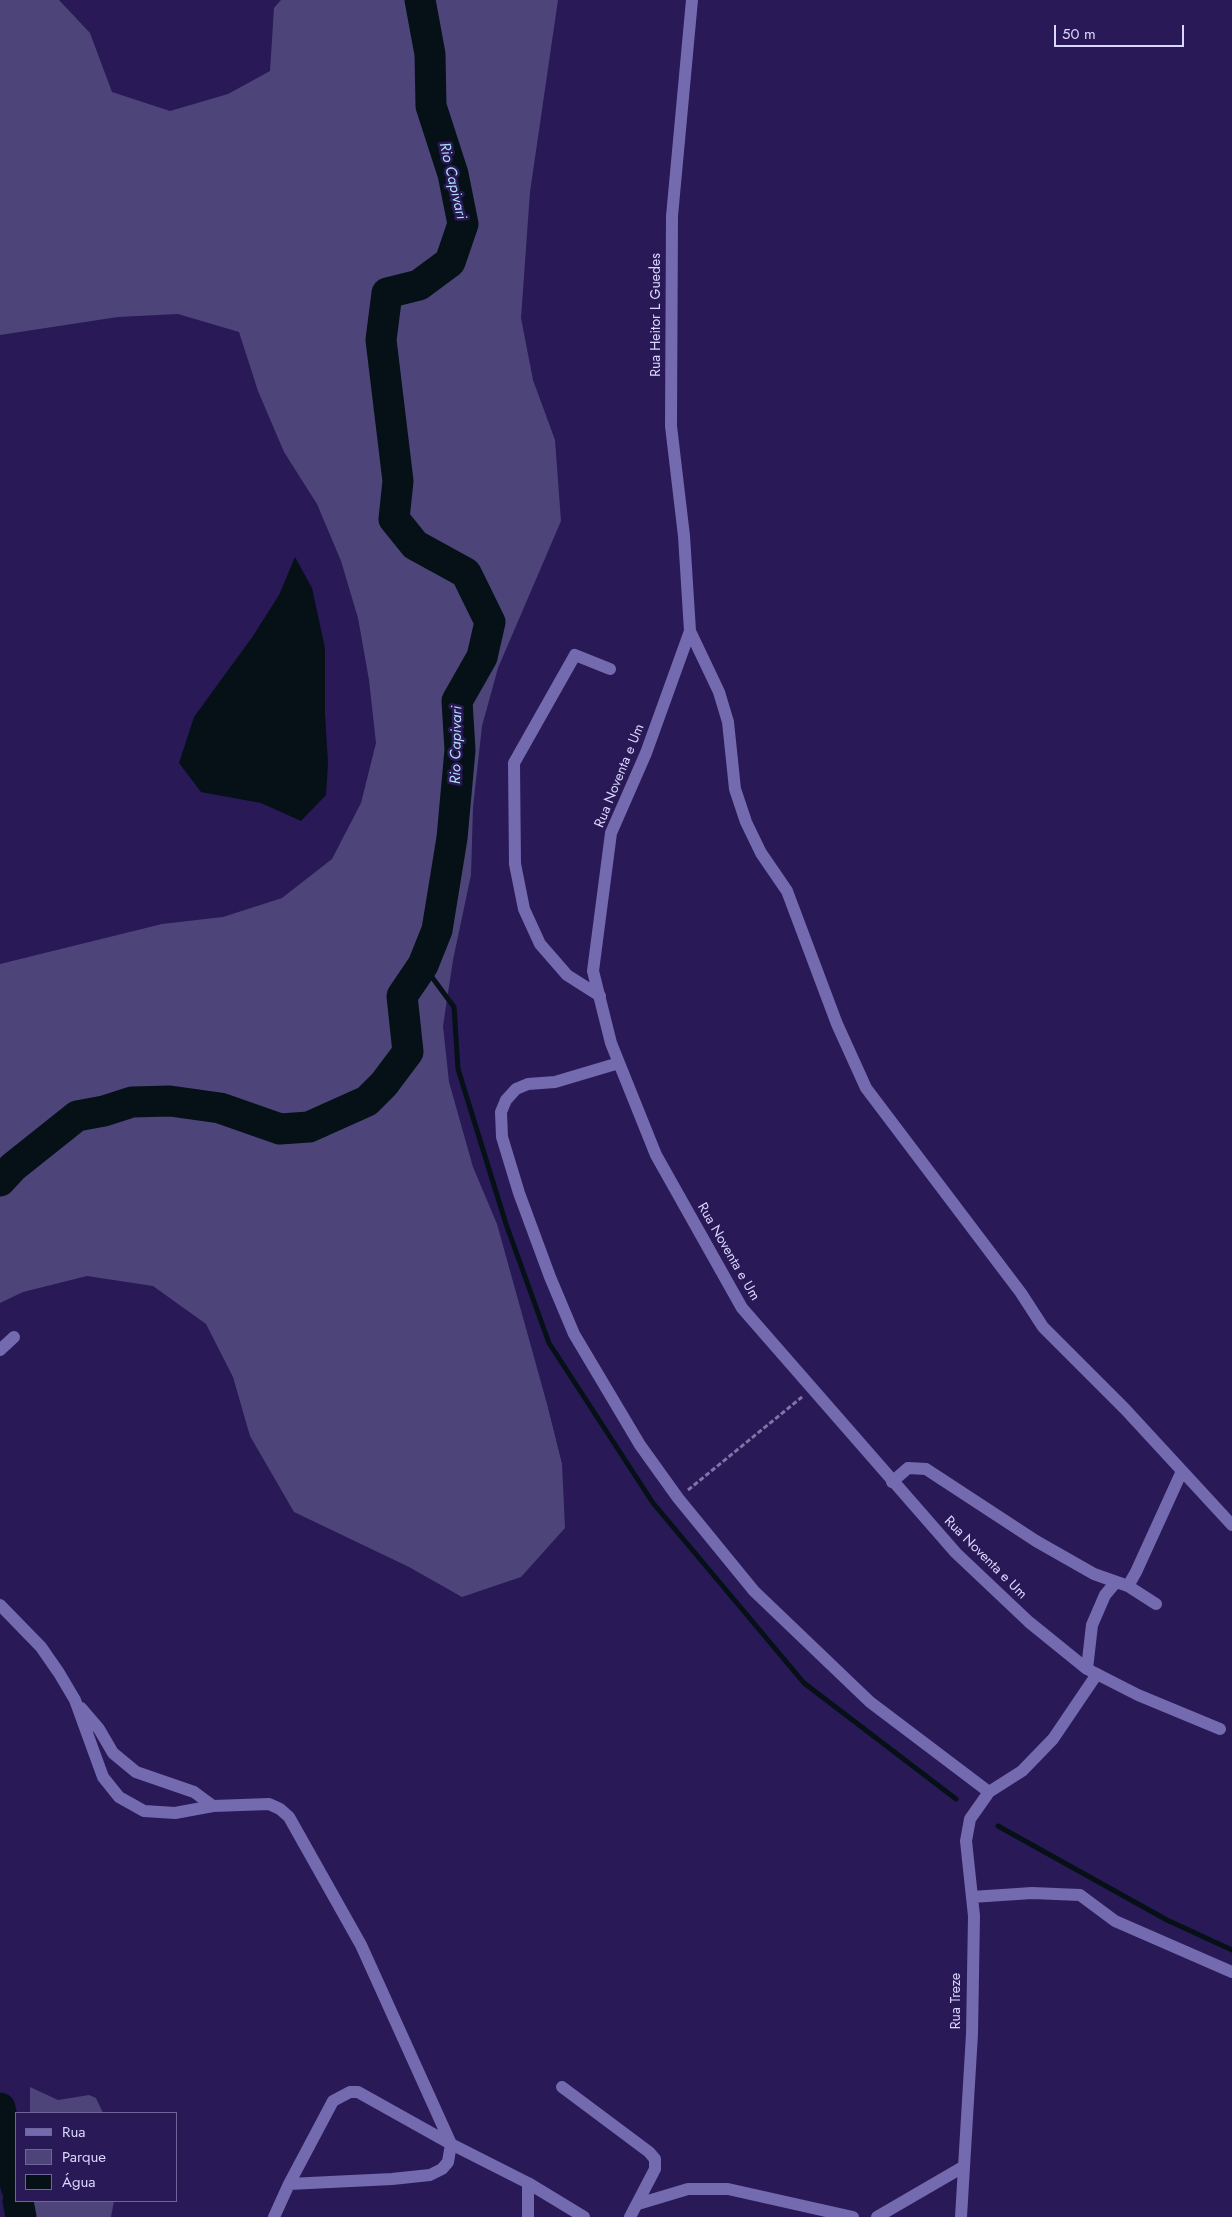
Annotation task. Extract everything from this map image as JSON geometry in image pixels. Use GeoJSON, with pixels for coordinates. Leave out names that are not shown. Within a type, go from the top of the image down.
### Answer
{"type":"FeatureCollection","features":[{"type":"Feature","properties":{"kind":"street","name":"Rua Heitor L Guedes"},"geometry":{"type":"LineString","coordinates":[[690,631],[684,536],[671,426],[672,216],[692,0]]}},
{"type":"Feature","properties":{"kind":"street","name":"Rua Noventa e Um"},"geometry":{"type":"LineString","coordinates":[[690,631],[646,753],[611,833],[593,971],[611,1043],[656,1155],[711,1256],[742,1308],[956,1553],[1029,1622],[1092,1672],[1138,1695],[1220,1729]]}},
{"type":"Feature","properties":{"kind":"street"},"geometry":{"type":"LineString","coordinates":[[690,631],[719,692],[728,722],[735,789],[746,822],[761,853],[786,891],[837,1024],[866,1088],[1021,1293],[1043,1327],[1232,1525]]}},
{"type":"Feature","properties":{"kind":"street"},"geometry":{"type":"LineString","coordinates":[[600,996],[567,975],[540,944],[524,909],[515,864],[514,763],[574,655],[610,669]]}},
{"type":"Feature","properties":{"kind":"street"},"geometry":{"type":"LineString","coordinates":[[619,1064],[555,1082],[528,1084],[516,1089],[506,1100],[501,1112],[502,1137],[519,1193],[550,1277],[574,1334],[640,1445],[678,1498],[754,1591],[870,1702],[989,1792],[1022,1771],[1053,1739],[1092,1672],[1092,1625],[1106,1595],[1136,1572],[1182,1471]]}},
{"type":"Feature","properties":{"kind":"street"},"geometry":{"type":"LineString","coordinates":[[0,1350],[14,1338]]}},
{"type":"Feature","properties":{"kind":"street"},"geometry":{"type":"LineString","coordinates":[[892,1482],[908,1468],[926,1469],[1036,1541],[1094,1574],[1122,1584],[1156,1604]]}},
{"type":"Feature","properties":{"kind":"street"},"geometry":{"type":"LineString","coordinates":[[0,1605],[41,1647],[74,1700],[99,1729],[113,1753],[136,1772],[194,1792],[213,1806]]}},
{"type":"Feature","properties":{"kind":"street"},"geometry":{"type":"LineString","coordinates":[[74,1700],[103,1777],[119,1797],[144,1811],[175,1813],[213,1806],[269,1804],[280,1809],[289,1817],[362,1945],[451,2144],[448,2162],[442,2169],[430,2175],[392,2179],[289,2184]]}},
{"type":"Feature","properties":{"kind":"street","name":"Rua Treze"},"geometry":{"type":"LineString","coordinates":[[961,2217],[963,2167],[970,2100],[974,1916],[966,1841],[970,1819],[989,1792]]}},
{"type":"Feature","properties":{"kind":"street"},"geometry":{"type":"LineString","coordinates":[[972,1897],[1032,1893],[1080,1895],[1115,1921],[1232,1972]]}},
{"type":"Feature","properties":{"kind":"street"},"geometry":{"type":"LineString","coordinates":[[562,2088],[649,2152],[655,2159],[655,2169],[630,2217]]}},
{"type":"Feature","properties":{"kind":"street"},"geometry":{"type":"LineString","coordinates":[[274,2217],[289,2184],[333,2101],[350,2092],[358,2092],[451,2144],[528,2183],[584,2217]]}},
{"type":"Feature","properties":{"kind":"street"},"geometry":{"type":"LineString","coordinates":[[877,2217],[963,2167]]}},
{"type":"Feature","properties":{"kind":"street"},"geometry":{"type":"LineString","coordinates":[[528,2183],[528,2217]]}},
{"type":"Feature","properties":{"kind":"street"},"geometry":{"type":"LineString","coordinates":[[638,2204],[688,2189],[728,2189],[854,2217]]}},
{"type":"Feature","properties":{"kind":"path"},"geometry":{"type":"LineString","coordinates":[[678,1498],[812,1390]]}},
{"type":"Feature","properties":{"kind":"green space"},"geometry":{"type":"Polygon","coordinates":[[[0,0],[59,0],[90,33],[112,92],[170,111],[228,94],[270,71],[274,8],[281,0],[558,0],[530,192],[521,318],[533,380],[555,440],[561,521],[498,668],[482,726],[473,807],[471,875],[453,960],[443,1026],[449,1082],[473,1167],[497,1224],[562,1464],[565,1528],[521,1577],[462,1597],[409,1567],[294,1512],[250,1436],[233,1377],[206,1324],[153,1286],[87,1276],[23,1292],[0,1303],[0,964],[162,924],[223,917],[282,898],[332,859],[361,803],[376,743],[369,680],[358,618],[341,561],[317,504],[284,452],[258,391],[239,332],[178,314],[118,317],[0,335],[0,0]]]}},
{"type":"Feature","properties":{"kind":"green space"},"geometry":{"type":"Polygon","coordinates":[[[30,2087],[58,2100],[89,2095],[96,2098],[103,2112],[30,2112],[30,2087]]]}},
{"type":"Feature","properties":{"kind":"green space"},"geometry":{"type":"Polygon","coordinates":[[[32,2202],[114,2202],[111,2217],[33,2217],[32,2202]]]}},
{"type":"Feature","properties":{"kind":"water"},"geometry":{"type":"Polygon","coordinates":[[[295,557],[312,588],[325,648],[325,713],[328,763],[326,795],[301,821],[261,803],[201,792],[179,763],[194,717],[253,636],[279,595],[295,557]]]}},
{"type":"Feature","properties":{"kind":"waterway","name":"Rio Capivari"},"geometry":{"type":"LineString","coordinates":[[0,1181],[13,1167],[77,1116],[104,1111],[132,1102],[170,1101],[220,1108],[280,1129],[309,1127],[367,1101],[384,1084],[408,1052],[402,996],[423,965],[437,930],[452,838],[460,750],[457,701],[482,657],[490,622],[466,573],[415,545],[394,519],[398,481],[381,340],[387,293],[419,285],[450,262],[463,224],[453,174],[431,106],[430,54],[420,0]]}},
{"type":"Feature","properties":{"kind":"waterway"},"geometry":{"type":"LineString","coordinates":[[423,965],[454,1007],[458,1069],[506,1224],[549,1343],[653,1503],[804,1683],[956,1799]]}},
{"type":"Feature","properties":{"kind":"waterway"},"geometry":{"type":"LineString","coordinates":[[998,1826],[1167,1920],[1232,1950]]}},
{"type":"Feature","properties":{"kind":"waterway","name":"Rio Capivari"},"geometry":{"type":"LineString","coordinates":[[0,2108],[15,2182]]}},
{"type":"Feature","properties":{"kind":"waterway","name":"Rio Capivari"},"geometry":{"type":"LineString","coordinates":[[18,2202],[21,2217]]}}]}
